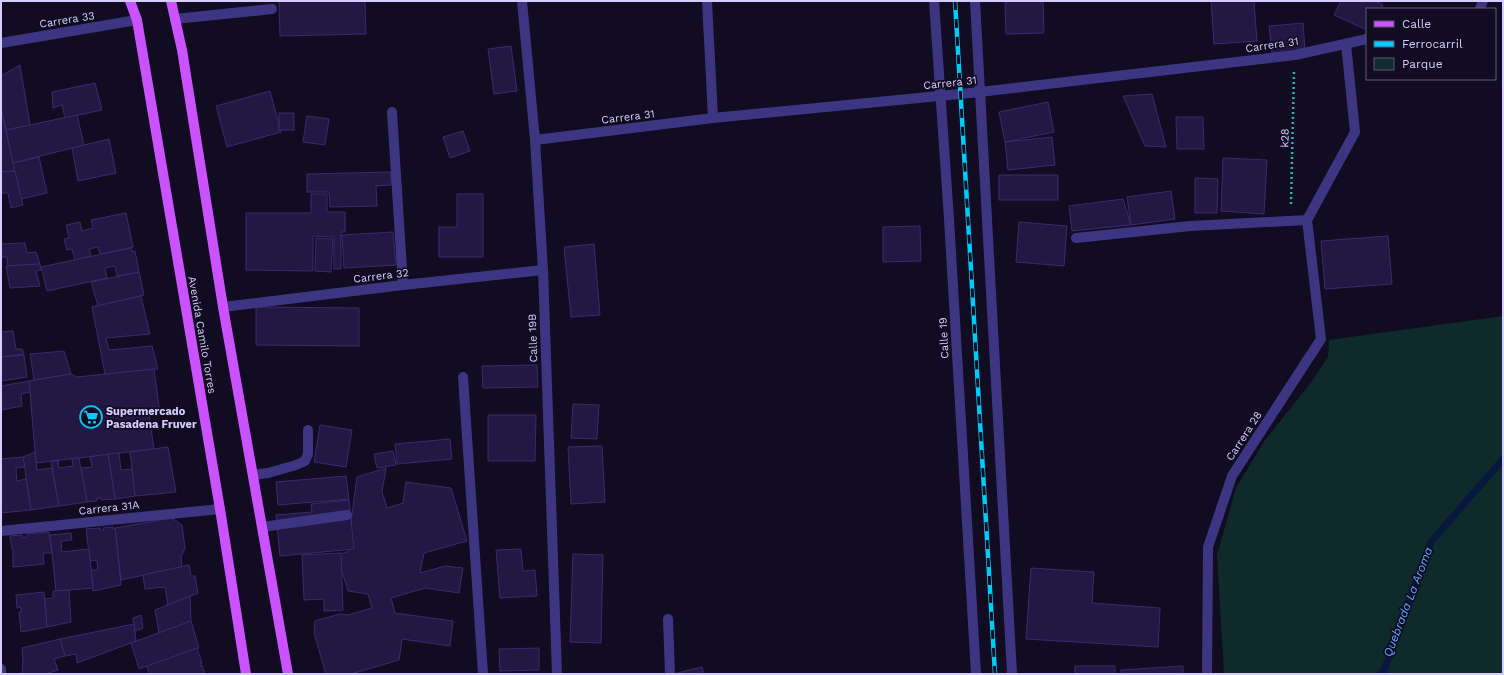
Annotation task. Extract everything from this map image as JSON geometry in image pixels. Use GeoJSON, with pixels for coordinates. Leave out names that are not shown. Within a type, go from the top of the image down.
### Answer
{"type":"FeatureCollection","features":[{"type":"Feature","properties":{"kind":"main road","name":"Avenida Camilo Torres"},"geometry":{"type":"LineString","coordinates":[[130,1],[137,20],[220,509],[246,674]]}},
{"type":"Feature","properties":{"kind":"main road"},"geometry":{"type":"LineString","coordinates":[[171,1],[183,58],[223,307],[288,674]]}},
{"type":"Feature","properties":{"kind":"street","name":"Calle 19B"},"geometry":{"type":"LineString","coordinates":[[522,1],[535,140],[543,270],[557,674]]}},
{"type":"Feature","properties":{"kind":"street"},"geometry":{"type":"LineString","coordinates":[[707,1],[713,118]]}},
{"type":"Feature","properties":{"kind":"street","name":"Calle 19"},"geometry":{"type":"LineString","coordinates":[[934,1],[949,219],[976,674]]}},
{"type":"Feature","properties":{"kind":"street"},"geometry":{"type":"LineString","coordinates":[[975,1],[1012,674]]}},
{"type":"Feature","properties":{"kind":"street"},"geometry":{"type":"LineString","coordinates":[[175,19],[272,9]]}},
{"type":"Feature","properties":{"kind":"street","name":"Carrera 33"},"geometry":{"type":"LineString","coordinates":[[1,43],[137,20]]}},
{"type":"Feature","properties":{"kind":"street","name":"Carrera 31"},"geometry":{"type":"LineString","coordinates":[[535,140],[713,118],[980,92],[1295,55],[1366,39]]}},
{"type":"Feature","properties":{"kind":"street"},"geometry":{"type":"LineString","coordinates":[[1076,238],[1190,226],[1307,220],[1355,132],[1346,44]]}},
{"type":"Feature","properties":{"kind":"street"},"geometry":{"type":"LineString","coordinates":[[392,112],[403,285]]}},
{"type":"Feature","properties":{"kind":"street","name":"Carrera 28"},"geometry":{"type":"LineString","coordinates":[[1207,674],[1208,547],[1210,540],[1232,476],[1321,340],[1307,220]]}},
{"type":"Feature","properties":{"kind":"street","name":"Carrera 32"},"geometry":{"type":"LineString","coordinates":[[223,307],[543,270]]}},
{"type":"Feature","properties":{"kind":"street"},"geometry":{"type":"LineString","coordinates":[[463,377],[483,674]]}},
{"type":"Feature","properties":{"kind":"street"},"geometry":{"type":"LineString","coordinates":[[253,475],[282,469],[305,461],[308,454],[308,430]]}},
{"type":"Feature","properties":{"kind":"street","name":"Carrera 31A"},"geometry":{"type":"LineString","coordinates":[[1,531],[220,509]]}},
{"type":"Feature","properties":{"kind":"street"},"geometry":{"type":"LineString","coordinates":[[262,526],[347,515]]}},
{"type":"Feature","properties":{"kind":"street"},"geometry":{"type":"LineString","coordinates":[[668,619],[670,674]]}},
{"type":"Feature","properties":{"kind":"street"},"geometry":{"type":"LineString","coordinates":[[1,668],[2,674]]}},
{"type":"Feature","properties":{"kind":"path","name":"k28"},"geometry":{"type":"LineString","coordinates":[[1291,221],[1295,55]]}},
{"type":"Feature","properties":{"kind":"green space"},"geometry":{"type":"Polygon","coordinates":[[[1503,316],[1503,674],[1224,674],[1217,555],[1236,488],[1265,440],[1310,384],[1328,357],[1329,340],[1503,316]]]}},
{"type":"Feature","properties":{"kind":"building"},"geometry":{"type":"Polygon","coordinates":[[[279,1],[365,1],[366,34],[280,36],[279,1]]]}},
{"type":"Feature","properties":{"kind":"building"},"geometry":{"type":"Polygon","coordinates":[[[1005,1],[1043,1],[1044,33],[1006,34],[1005,1]]]}},
{"type":"Feature","properties":{"kind":"building"},"geometry":{"type":"Polygon","coordinates":[[[1211,1],[1254,1],[1257,41],[1214,44],[1211,1]]]}},
{"type":"Feature","properties":{"kind":"building"},"geometry":{"type":"Polygon","coordinates":[[[1341,1],[1376,1],[1383,5],[1382,8],[1366,8],[1366,30],[1334,15],[1341,1]]]}},
{"type":"Feature","properties":{"kind":"building"},"geometry":{"type":"Polygon","coordinates":[[[1303,23],[1305,50],[1272,53],[1269,26],[1303,23]]]}},
{"type":"Feature","properties":{"kind":"building"},"geometry":{"type":"Polygon","coordinates":[[[511,46],[517,91],[494,94],[488,49],[511,46]]]}},
{"type":"Feature","properties":{"kind":"building"},"geometry":{"type":"Polygon","coordinates":[[[20,65],[30,125],[6,130],[1,109],[1,76],[20,65]]]}},
{"type":"Feature","properties":{"kind":"building"},"geometry":{"type":"Polygon","coordinates":[[[95,83],[102,110],[65,118],[62,105],[53,108],[52,92],[95,83]]]}},
{"type":"Feature","properties":{"kind":"building"},"geometry":{"type":"Polygon","coordinates":[[[270,91],[281,132],[227,147],[216,106],[270,91]]]}},
{"type":"Feature","properties":{"kind":"building"},"geometry":{"type":"Polygon","coordinates":[[[1152,94],[1166,147],[1145,146],[1123,96],[1152,94]]]}},
{"type":"Feature","properties":{"kind":"building"},"geometry":{"type":"Polygon","coordinates":[[[1048,102],[1054,132],[1005,142],[999,112],[1048,102]]]}},
{"type":"Feature","properties":{"kind":"building"},"geometry":{"type":"Polygon","coordinates":[[[1,109],[15,170],[15,171],[1,172],[1,109]]]}},
{"type":"Feature","properties":{"kind":"building"},"geometry":{"type":"Polygon","coordinates":[[[279,113],[294,113],[294,130],[279,130],[279,113]]]}},
{"type":"Feature","properties":{"kind":"building"},"geometry":{"type":"Polygon","coordinates":[[[77,115],[84,145],[13,163],[6,130],[77,115]]]}},
{"type":"Feature","properties":{"kind":"building"},"geometry":{"type":"Polygon","coordinates":[[[307,116],[329,119],[325,145],[303,142],[307,116]]]}},
{"type":"Feature","properties":{"kind":"building"},"geometry":{"type":"Polygon","coordinates":[[[1176,117],[1203,117],[1204,149],[1177,149],[1176,117]]]}},
{"type":"Feature","properties":{"kind":"building"},"geometry":{"type":"Polygon","coordinates":[[[463,131],[470,151],[450,158],[443,137],[463,131]]]}},
{"type":"Feature","properties":{"kind":"building"},"geometry":{"type":"Polygon","coordinates":[[[1052,137],[1055,165],[1008,170],[1005,142],[1052,137]]]}},
{"type":"Feature","properties":{"kind":"building"},"geometry":{"type":"Polygon","coordinates":[[[109,139],[116,173],[78,181],[72,148],[109,139]]]}},
{"type":"Feature","properties":{"kind":"building"},"geometry":{"type":"Polygon","coordinates":[[[39,157],[47,193],[21,199],[13,163],[39,157]]]}},
{"type":"Feature","properties":{"kind":"building"},"geometry":{"type":"Polygon","coordinates":[[[1223,158],[1267,160],[1264,214],[1221,211],[1223,158]]]}},
{"type":"Feature","properties":{"kind":"building"},"geometry":{"type":"Polygon","coordinates":[[[15,171],[23,205],[11,208],[8,193],[1,193],[1,172],[15,171]]]}},
{"type":"Feature","properties":{"kind":"building"},"geometry":{"type":"Polygon","coordinates":[[[391,172],[391,185],[376,186],[377,206],[330,207],[329,192],[307,192],[307,174],[391,172]]]}},
{"type":"Feature","properties":{"kind":"building"},"geometry":{"type":"Polygon","coordinates":[[[999,175],[1058,175],[1058,200],[999,200],[999,175]]]}},
{"type":"Feature","properties":{"kind":"building"},"geometry":{"type":"Polygon","coordinates":[[[1195,178],[1218,179],[1217,213],[1195,213],[1195,178]]]}},
{"type":"Feature","properties":{"kind":"building"},"geometry":{"type":"Polygon","coordinates":[[[1171,191],[1175,219],[1131,225],[1127,197],[1171,191]]]}},
{"type":"Feature","properties":{"kind":"building"},"geometry":{"type":"Polygon","coordinates":[[[311,194],[327,194],[327,212],[345,212],[345,232],[341,232],[341,269],[334,269],[334,237],[313,236],[313,271],[246,270],[246,213],[311,213],[311,194]]]}},
{"type":"Feature","properties":{"kind":"building"},"geometry":{"type":"Polygon","coordinates":[[[457,194],[483,194],[483,257],[439,257],[439,227],[457,227],[457,194]]]}},
{"type":"Feature","properties":{"kind":"building"},"geometry":{"type":"Polygon","coordinates":[[[1123,199],[1131,225],[1072,231],[1069,206],[1123,199]]]}},
{"type":"Feature","properties":{"kind":"building"},"geometry":{"type":"Polygon","coordinates":[[[126,213],[133,247],[100,254],[98,247],[89,249],[91,256],[75,260],[72,249],[67,250],[64,239],[69,238],[66,225],[80,222],[82,231],[93,228],[91,220],[126,213]]]}},
{"type":"Feature","properties":{"kind":"building"},"geometry":{"type":"Polygon","coordinates":[[[1019,222],[1067,226],[1064,266],[1016,262],[1019,222]]]}},
{"type":"Feature","properties":{"kind":"building"},"geometry":{"type":"Polygon","coordinates":[[[920,226],[921,261],[883,262],[883,227],[920,226]]]}},
{"type":"Feature","properties":{"kind":"building"},"geometry":{"type":"Polygon","coordinates":[[[393,232],[396,265],[344,268],[342,235],[393,232]]]}},
{"type":"Feature","properties":{"kind":"building"},"geometry":{"type":"Polygon","coordinates":[[[1388,236],[1392,284],[1325,289],[1321,241],[1388,236]]]}},
{"type":"Feature","properties":{"kind":"building"},"geometry":{"type":"Polygon","coordinates":[[[316,238],[333,239],[331,272],[315,271],[316,238]]]}},
{"type":"Feature","properties":{"kind":"building"},"geometry":{"type":"Polygon","coordinates":[[[25,243],[27,253],[36,252],[40,264],[8,266],[7,257],[2,257],[1,266],[1,244],[25,243]]]}},
{"type":"Feature","properties":{"kind":"building"},"geometry":{"type":"Polygon","coordinates":[[[594,244],[600,315],[571,317],[564,247],[594,244]]]}},
{"type":"Feature","properties":{"kind":"building"},"geometry":{"type":"Polygon","coordinates":[[[131,248],[132,252],[135,251],[139,272],[117,276],[115,266],[105,268],[107,278],[47,291],[41,267],[131,248]]]}},
{"type":"Feature","properties":{"kind":"building"},"geometry":{"type":"Polygon","coordinates":[[[40,264],[41,270],[36,271],[40,286],[10,288],[6,266],[40,264]]]}},
{"type":"Feature","properties":{"kind":"building"},"geometry":{"type":"Polygon","coordinates":[[[139,272],[144,295],[98,306],[91,282],[139,272]]]}},
{"type":"Feature","properties":{"kind":"building"},"geometry":{"type":"Polygon","coordinates":[[[141,296],[150,334],[106,338],[109,350],[152,346],[158,369],[105,374],[92,307],[141,296]]]}},
{"type":"Feature","properties":{"kind":"building"},"geometry":{"type":"Polygon","coordinates":[[[256,307],[359,308],[359,346],[256,345],[256,307]]]}},
{"type":"Feature","properties":{"kind":"building"},"geometry":{"type":"Polygon","coordinates":[[[13,331],[16,349],[22,349],[24,354],[1,357],[1,332],[13,331]]]}},
{"type":"Feature","properties":{"kind":"building"},"geometry":{"type":"Polygon","coordinates":[[[64,351],[71,374],[34,380],[30,354],[64,351]]]}},
{"type":"Feature","properties":{"kind":"building"},"geometry":{"type":"Polygon","coordinates":[[[24,355],[27,377],[1,381],[1,357],[24,355]]]}},
{"type":"Feature","properties":{"kind":"building"},"geometry":{"type":"Polygon","coordinates":[[[537,365],[538,387],[483,388],[482,366],[537,365]]]}},
{"type":"Feature","properties":{"kind":"building"},"geometry":{"type":"Polygon","coordinates":[[[154,369],[160,414],[149,415],[154,449],[36,463],[29,381],[71,374],[77,377],[154,369]]]}},
{"type":"Feature","properties":{"kind":"building"},"geometry":{"type":"Polygon","coordinates":[[[29,381],[30,392],[21,394],[22,406],[1,410],[1,386],[29,381]]]}},
{"type":"Feature","properties":{"kind":"building"},"geometry":{"type":"Polygon","coordinates":[[[573,404],[599,405],[597,439],[571,438],[573,404]]]}},
{"type":"Feature","properties":{"kind":"building"},"geometry":{"type":"Polygon","coordinates":[[[488,415],[536,415],[535,461],[488,461],[488,415]]]}},
{"type":"Feature","properties":{"kind":"building"},"geometry":{"type":"Polygon","coordinates":[[[320,425],[352,430],[346,467],[314,462],[320,425]]]}},
{"type":"Feature","properties":{"kind":"building"},"geometry":{"type":"Polygon","coordinates":[[[450,439],[452,459],[397,464],[395,444],[450,439]]]}},
{"type":"Feature","properties":{"kind":"building"},"geometry":{"type":"Polygon","coordinates":[[[602,446],[605,502],[571,504],[568,447],[602,446]]]}},
{"type":"Feature","properties":{"kind":"building"},"geometry":{"type":"Polygon","coordinates":[[[168,447],[176,492],[135,496],[130,452],[168,447]]]}},
{"type":"Feature","properties":{"kind":"building"},"geometry":{"type":"Polygon","coordinates":[[[393,451],[396,465],[377,468],[374,454],[393,451]]]}},
{"type":"Feature","properties":{"kind":"building"},"geometry":{"type":"Polygon","coordinates":[[[35,452],[37,470],[52,468],[59,506],[31,510],[23,457],[35,452]]]}},
{"type":"Feature","properties":{"kind":"building"},"geometry":{"type":"Polygon","coordinates":[[[119,453],[121,470],[132,469],[135,496],[115,499],[108,454],[119,453]]]}},
{"type":"Feature","properties":{"kind":"building"},"geometry":{"type":"Polygon","coordinates":[[[108,454],[115,499],[101,500],[101,498],[97,498],[97,501],[87,502],[81,468],[92,467],[90,457],[108,454]]]}},
{"type":"Feature","properties":{"kind":"building"},"geometry":{"type":"Polygon","coordinates":[[[23,457],[25,467],[16,468],[17,481],[26,479],[31,510],[1,513],[1,459],[23,457]]]}},
{"type":"Feature","properties":{"kind":"building"},"geometry":{"type":"Polygon","coordinates":[[[79,458],[87,502],[59,506],[51,461],[58,461],[59,468],[73,466],[72,459],[79,458]]]}},
{"type":"Feature","properties":{"kind":"building"},"geometry":{"type":"Polygon","coordinates":[[[386,468],[382,492],[387,508],[403,503],[406,482],[451,488],[467,541],[424,553],[420,573],[445,566],[463,568],[459,593],[425,588],[391,598],[395,613],[453,621],[450,646],[402,639],[399,660],[351,674],[326,674],[314,633],[315,621],[340,614],[348,615],[372,608],[368,594],[348,591],[337,555],[347,552],[357,477],[386,468]]]}},
{"type":"Feature","properties":{"kind":"building"},"geometry":{"type":"Polygon","coordinates":[[[346,476],[349,499],[278,505],[276,482],[346,476]]]}},
{"type":"Feature","properties":{"kind":"building"},"geometry":{"type":"Polygon","coordinates":[[[349,500],[354,549],[280,556],[276,515],[312,512],[311,504],[349,500]]]}},
{"type":"Feature","properties":{"kind":"building"},"geometry":{"type":"Polygon","coordinates":[[[172,518],[182,525],[185,548],[181,557],[182,567],[121,580],[115,528],[172,518]]]}},
{"type":"Feature","properties":{"kind":"building"},"geometry":{"type":"Polygon","coordinates":[[[113,527],[113,529],[115,528],[121,585],[93,591],[91,570],[98,570],[97,560],[90,561],[86,529],[100,528],[100,530],[104,530],[103,528],[113,527]]]}},
{"type":"Feature","properties":{"kind":"building"},"geometry":{"type":"Polygon","coordinates":[[[49,532],[52,553],[43,553],[44,564],[13,567],[13,549],[10,536],[22,535],[22,538],[27,537],[27,534],[49,532]]]}},
{"type":"Feature","properties":{"kind":"building"},"geometry":{"type":"Polygon","coordinates":[[[71,533],[72,540],[61,541],[62,552],[89,549],[93,588],[56,591],[50,535],[71,533]]]}},
{"type":"Feature","properties":{"kind":"building"},"geometry":{"type":"Polygon","coordinates":[[[521,549],[523,571],[535,570],[537,596],[500,598],[496,550],[521,549]]]}},
{"type":"Feature","properties":{"kind":"building"},"geometry":{"type":"Polygon","coordinates":[[[341,553],[343,610],[324,611],[324,599],[304,600],[302,555],[341,553]]]}},
{"type":"Feature","properties":{"kind":"building"},"geometry":{"type":"Polygon","coordinates":[[[573,554],[603,555],[601,643],[570,642],[573,554]]]}},
{"type":"Feature","properties":{"kind":"building"},"geometry":{"type":"Polygon","coordinates":[[[189,565],[191,576],[195,576],[198,593],[168,605],[165,587],[145,589],[143,575],[189,565]]]}},
{"type":"Feature","properties":{"kind":"building"},"geometry":{"type":"Polygon","coordinates":[[[1031,568],[1094,572],[1092,603],[1160,608],[1158,647],[1026,639],[1031,568]]]}},
{"type":"Feature","properties":{"kind":"building"},"geometry":{"type":"Polygon","coordinates":[[[69,590],[71,622],[47,627],[45,599],[53,598],[53,591],[69,590]]]}},
{"type":"Feature","properties":{"kind":"building"},"geometry":{"type":"Polygon","coordinates":[[[44,592],[47,627],[21,632],[19,612],[21,612],[21,607],[17,608],[16,595],[44,592]]]}},
{"type":"Feature","properties":{"kind":"building"},"geometry":{"type":"Polygon","coordinates":[[[190,596],[191,621],[159,633],[155,610],[190,596]]]}},
{"type":"Feature","properties":{"kind":"building"},"geometry":{"type":"Polygon","coordinates":[[[141,615],[143,628],[135,631],[133,618],[141,615]]]}},
{"type":"Feature","properties":{"kind":"building"},"geometry":{"type":"Polygon","coordinates":[[[191,621],[199,648],[139,669],[131,643],[191,621]]]}},
{"type":"Feature","properties":{"kind":"building"},"geometry":{"type":"Polygon","coordinates":[[[134,624],[136,641],[77,663],[76,654],[65,656],[60,639],[134,624]]]}},
{"type":"Feature","properties":{"kind":"building"},"geometry":{"type":"Polygon","coordinates":[[[60,639],[65,656],[54,659],[58,670],[46,674],[22,674],[22,648],[60,639]]]}},
{"type":"Feature","properties":{"kind":"building"},"geometry":{"type":"Polygon","coordinates":[[[197,648],[202,663],[200,666],[202,665],[205,674],[149,674],[147,666],[197,648]]]}},
{"type":"Feature","properties":{"kind":"building"},"geometry":{"type":"Polygon","coordinates":[[[539,648],[539,670],[500,671],[499,649],[539,648]]]}},
{"type":"Feature","properties":{"kind":"building"},"geometry":{"type":"Polygon","coordinates":[[[1075,666],[1115,666],[1115,674],[1075,674],[1075,666]]]}},
{"type":"Feature","properties":{"kind":"building"},"geometry":{"type":"Polygon","coordinates":[[[1183,666],[1183,674],[1121,674],[1121,670],[1183,666]]]}},
{"type":"Feature","properties":{"kind":"building"},"geometry":{"type":"Polygon","coordinates":[[[702,667],[704,674],[673,674],[702,667]]]}},
{"type":"Feature","properties":{"kind":"waterway","name":"Quebrada La Aroma"},"geometry":{"type":"LineString","coordinates":[[1381,674],[1385,668],[1431,542],[1503,459]]}},
{"type":"Feature","properties":{"kind":"railway"},"geometry":{"type":"LineString","coordinates":[[955,1],[995,674]]}},
{"type":"Feature","properties":{"kind":"place","name":"Supermercado Pasadena Fruver"},"geometry":{"type":"Point","coordinates":[91,417]}}]}
